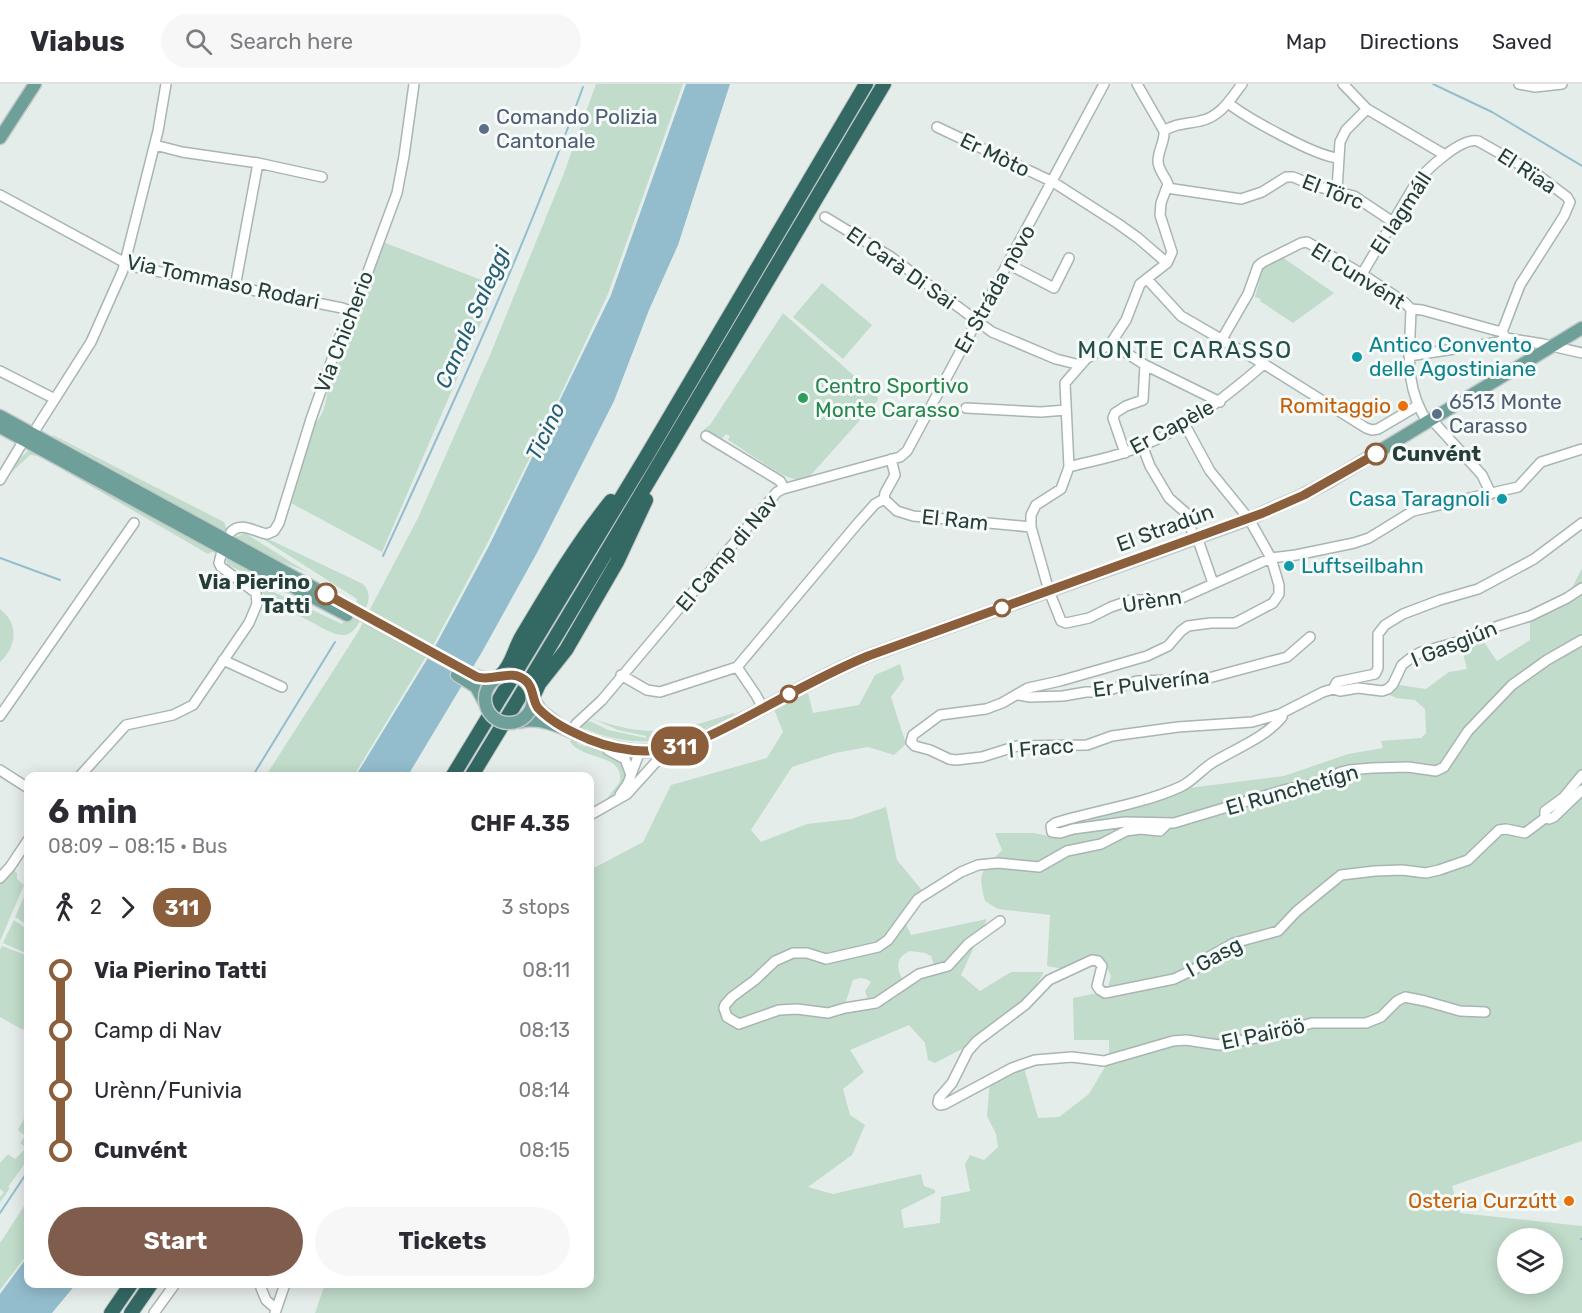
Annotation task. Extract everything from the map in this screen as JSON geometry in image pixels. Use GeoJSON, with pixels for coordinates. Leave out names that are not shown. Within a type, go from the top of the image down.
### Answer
{"type":"FeatureCollection","features":[{"type":"Feature","properties":{"kind":"highway"},"geometry":{"type":"LineString","coordinates":[[455,772],[646,457],[866,84]]}},
{"type":"Feature","properties":{"kind":"highway"},"geometry":{"type":"LineString","coordinates":[[474,772],[884,84]]}},
{"type":"Feature","properties":{"kind":"highway"},"geometry":{"type":"LineString","coordinates":[[534,697],[539,684],[566,650],[617,562],[675,434]]}},
{"type":"Feature","properties":{"kind":"highway"},"geometry":{"type":"LineString","coordinates":[[499,677],[508,667],[519,640],[586,532],[646,457]]}},
{"type":"Feature","properties":{"kind":"highway"},"geometry":{"type":"LineString","coordinates":[[111,1313],[128,1288]]}},
{"type":"Feature","properties":{"kind":"highway"},"geometry":{"type":"LineString","coordinates":[[131,1313],[148,1288]]}},
{"type":"Feature","properties":{"kind":"main road"},"geometry":{"type":"LineString","coordinates":[[0,138],[35,84]]}},
{"type":"Feature","properties":{"kind":"main road","name":"El Stradún"},"geometry":{"type":"LineString","coordinates":[[570,726],[585,737],[608,746],[643,751],[675,748],[699,740],[852,663],[1249,519],[1304,495],[1582,328]]}},
{"type":"Feature","properties":{"kind":"main road"},"geometry":{"type":"LineString","coordinates":[[0,416],[297,589],[344,608],[477,677],[487,679],[515,675],[521,678],[527,682],[541,711],[570,726]]}},
{"type":"Feature","properties":{"kind":"main road"},"geometry":{"type":"LineString","coordinates":[[0,427],[30,432]]}},
{"type":"Feature","properties":{"kind":"main road"},"geometry":{"type":"LineString","coordinates":[[344,608],[474,685],[481,693],[492,716],[498,721],[513,724],[532,720],[570,726]]}},
{"type":"Feature","properties":{"kind":"main road"},"geometry":{"type":"LineString","coordinates":[[485,703],[487,688],[499,677]]}},
{"type":"Feature","properties":{"kind":"main road"},"geometry":{"type":"LineString","coordinates":[[520,722],[530,713],[534,697]]}},
{"type":"Feature","properties":{"kind":"street"},"geometry":{"type":"LineString","coordinates":[[0,480],[91,342],[110,301],[125,264],[155,145],[165,84]]}},
{"type":"Feature","properties":{"kind":"street","name":"Via Chicherio"},"geometry":{"type":"LineString","coordinates":[[231,532],[236,528],[244,527],[267,534],[277,528],[311,419],[341,334],[353,312],[397,193],[414,84]]}},
{"type":"Feature","properties":{"kind":"street","name":"Er Stráda nòvo"},"geometry":{"type":"LineString","coordinates":[[891,459],[903,456],[907,452],[1104,84]]}},
{"type":"Feature","properties":{"kind":"street"},"geometry":{"type":"LineString","coordinates":[[1031,527],[1031,515],[1036,505],[1061,489],[1069,467],[1065,383],[1097,350],[1112,343],[1126,320],[1140,284],[1167,263],[1171,255],[1171,248],[1161,223],[1160,211],[1167,188],[1166,180],[1158,165],[1164,131],[1137,84]]}},
{"type":"Feature","properties":{"kind":"street"},"geometry":{"type":"LineString","coordinates":[[1164,131],[1175,125],[1205,120],[1220,112],[1242,84]]}},
{"type":"Feature","properties":{"kind":"street"},"geometry":{"type":"LineString","coordinates":[[1343,84],[1367,109],[1445,155]]}},
{"type":"Feature","properties":{"kind":"street"},"geometry":{"type":"LineString","coordinates":[[1519,84],[1535,87],[1562,84]]}},
{"type":"Feature","properties":{"kind":"street"},"geometry":{"type":"LineString","coordinates":[[1228,103],[1296,142],[1338,158]]}},
{"type":"Feature","properties":{"kind":"street"},"geometry":{"type":"LineString","coordinates":[[1337,190],[1338,158],[1343,134],[1367,109]]}},
{"type":"Feature","properties":{"kind":"street","name":"Er Mòto"},"geometry":{"type":"LineString","coordinates":[[937,127],[1053,182],[1124,228],[1167,263]]}},
{"type":"Feature","properties":{"kind":"street","name":"El Rïaa"},"geometry":{"type":"LineString","coordinates":[[1445,155],[1476,140],[1538,175],[1567,197],[1570,202],[1569,208],[1520,285],[1504,335]]}},
{"type":"Feature","properties":{"kind":"street"},"geometry":{"type":"LineString","coordinates":[[155,145],[322,177]]}},
{"type":"Feature","properties":{"kind":"street","name":"El Iagmáll"},"geometry":{"type":"LineString","coordinates":[[1362,274],[1420,177],[1445,155]]}},
{"type":"Feature","properties":{"kind":"street"},"geometry":{"type":"LineString","coordinates":[[235,287],[258,163]]}},
{"type":"Feature","properties":{"kind":"street","name":"El Törc"},"geometry":{"type":"LineString","coordinates":[[1167,188],[1240,199],[1258,194],[1290,177],[1354,196],[1393,222]]}},
{"type":"Feature","properties":{"kind":"street","name":"Via Tommaso Rodari"},"geometry":{"type":"LineString","coordinates":[[0,195],[125,264],[353,312]]}},
{"type":"Feature","properties":{"kind":"street","name":"El Carà Di Sai"},"geometry":{"type":"LineString","coordinates":[[825,217],[891,257],[992,332],[1064,362],[1080,365]]}},
{"type":"Feature","properties":{"kind":"street","name":"El Cunvént"},"geometry":{"type":"LineString","coordinates":[[1222,339],[1248,294],[1258,266],[1263,261],[1301,243],[1308,242],[1362,274],[1411,309],[1410,378],[1417,406],[1482,475],[1491,494]]}},
{"type":"Feature","properties":{"kind":"street"},"geometry":{"type":"LineString","coordinates":[[1008,264],[1054,288],[1069,258]]}},
{"type":"Feature","properties":{"kind":"street"},"geometry":{"type":"LineString","coordinates":[[1147,279],[1181,316],[1369,429],[1378,429],[1417,406]]}},
{"type":"Feature","properties":{"kind":"street"},"geometry":{"type":"LineString","coordinates":[[1411,309],[1436,313],[1504,335],[1582,353]]}},
{"type":"Feature","properties":{"kind":"street"},"geometry":{"type":"LineString","coordinates":[[1409,356],[1499,342],[1504,335]]}},
{"type":"Feature","properties":{"kind":"street"},"geometry":{"type":"LineString","coordinates":[[1112,343],[1145,365],[1220,402]]}},
{"type":"Feature","properties":{"kind":"street","name":"Er Capèle"},"geometry":{"type":"LineString","coordinates":[[1069,467],[1125,453],[1185,425],[1220,402],[1264,364]]}},
{"type":"Feature","properties":{"kind":"street"},"geometry":{"type":"LineString","coordinates":[[1125,453],[1113,418],[1115,413],[1126,405],[1143,400],[1145,365]]}},
{"type":"Feature","properties":{"kind":"street"},"geometry":{"type":"LineString","coordinates":[[0,371],[55,399]]}},
{"type":"Feature","properties":{"kind":"street"},"geometry":{"type":"LineString","coordinates":[[966,408],[1041,412],[1066,410]]}},
{"type":"Feature","properties":{"kind":"street","name":"I Fracc"},"geometry":{"type":"LineString","coordinates":[[1185,425],[1214,477],[1249,519],[1271,558],[1277,573],[1279,590],[1275,601],[1266,609],[1235,623],[1206,623],[1188,626],[1180,631],[1168,646],[1147,656],[1028,688],[1019,695],[986,709],[938,716],[913,735],[911,742],[915,746],[949,759],[962,760],[982,757],[1017,746],[1087,745],[1112,736],[1178,727],[1252,722],[1281,714]]}},
{"type":"Feature","properties":{"kind":"street"},"geometry":{"type":"LineString","coordinates":[[706,435],[780,481],[784,488]]}},
{"type":"Feature","properties":{"kind":"street"},"geometry":{"type":"LineString","coordinates":[[1142,445],[1150,466],[1169,498],[1186,513],[1214,583]]}},
{"type":"Feature","properties":{"kind":"street","name":"Urènn"},"geometry":{"type":"LineString","coordinates":[[1031,527],[1049,591],[1061,621],[1066,623],[1089,618],[1131,600],[1177,600],[1271,558],[1307,554],[1369,538],[1413,511],[1520,486],[1541,462],[1582,448]]}},
{"type":"Feature","properties":{"kind":"street"},"geometry":{"type":"LineString","coordinates":[[621,675],[647,690],[660,692],[737,667],[858,523],[875,504],[884,499],[895,475],[891,459]]}},
{"type":"Feature","properties":{"kind":"street","name":"El Camp di Nav"},"geometry":{"type":"LineString","coordinates":[[570,726],[597,707],[621,675],[774,496],[784,488],[891,459]]}},
{"type":"Feature","properties":{"kind":"street","name":"El Ram"},"geometry":{"type":"LineString","coordinates":[[884,499],[897,511],[913,516],[1031,527]]}},
{"type":"Feature","properties":{"kind":"street"},"geometry":{"type":"LineString","coordinates":[[0,716],[134,523]]}},
{"type":"Feature","properties":{"kind":"street"},"geometry":{"type":"LineString","coordinates":[[1167,824],[1125,822],[1058,833],[1052,832],[1050,828],[1057,822],[1126,806],[1182,786],[1212,762],[1240,748],[1276,724],[1282,717],[1281,714],[1333,689],[1337,682],[1376,673],[1378,634],[1385,625],[1403,614],[1478,589],[1534,560],[1582,523]]}},
{"type":"Feature","properties":{"kind":"street"},"geometry":{"type":"LineString","coordinates":[[87,772],[126,725],[173,715],[191,707],[249,623],[255,610],[257,599],[255,591],[221,567],[219,563],[221,555]]}},
{"type":"Feature","properties":{"kind":"street","name":"I Gasgiún"},"geometry":{"type":"LineString","coordinates":[[1333,689],[1340,691],[1358,688],[1382,691],[1388,689],[1402,665],[1421,652],[1472,638],[1498,626],[1530,616],[1582,588]]}},
{"type":"Feature","properties":{"kind":"street","name":"Er Pulverína"},"geometry":{"type":"LineString","coordinates":[[1019,695],[1030,698],[1063,696],[1103,692],[1137,681],[1205,679],[1287,657],[1310,637]]}},
{"type":"Feature","properties":{"kind":"street","name":"El Runchetígn"},"geometry":{"type":"LineString","coordinates":[[1000,921],[968,945],[948,966],[919,974],[876,1003],[856,1005],[825,1014],[806,1010],[779,1010],[739,1024],[730,1020],[725,1012],[725,1005],[732,997],[783,956],[800,953],[826,959],[881,946],[904,920],[918,899],[944,881],[969,868],[998,863],[1039,867],[1066,851],[1101,843],[1131,830],[1160,831],[1167,824],[1284,790],[1315,784],[1349,770],[1408,767],[1436,771],[1440,769],[1473,725],[1512,685],[1547,660],[1582,640]]}},
{"type":"Feature","properties":{"kind":"street"},"geometry":{"type":"LineString","coordinates":[[223,660],[282,687]]}},
{"type":"Feature","properties":{"kind":"street"},"geometry":{"type":"LineString","coordinates":[[737,667],[763,708]]}},
{"type":"Feature","properties":{"kind":"street"},"geometry":{"type":"LineString","coordinates":[[585,737],[625,759],[635,778]]}},
{"type":"Feature","properties":{"kind":"street"},"geometry":{"type":"LineString","coordinates":[[594,813],[609,805],[635,778],[675,748]]}},
{"type":"Feature","properties":{"kind":"street"},"geometry":{"type":"LineString","coordinates":[[635,778],[643,751]]}},
{"type":"Feature","properties":{"kind":"street"},"geometry":{"type":"LineString","coordinates":[[0,770],[24,785]]}},
{"type":"Feature","properties":{"kind":"street"},"geometry":{"type":"LineString","coordinates":[[1582,775],[1545,815],[1549,819],[1554,817],[1582,790]]}},
{"type":"Feature","properties":{"kind":"street","name":"I Gasg"},"geometry":{"type":"LineString","coordinates":[[938,1104],[939,1098],[950,1086],[972,1046],[1025,1005],[1049,980],[1061,973],[1089,961],[1098,962],[1102,969],[1097,986],[1103,992],[1108,993],[1174,979],[1195,969],[1207,958],[1238,941],[1278,931],[1297,910],[1341,875],[1402,870],[1426,873],[1439,870],[1468,860],[1499,830],[1525,833],[1545,815]]}},
{"type":"Feature","properties":{"kind":"street"},"geometry":{"type":"LineString","coordinates":[[0,878],[24,846]]}},
{"type":"Feature","properties":{"kind":"street","name":"El Pairöö"},"geometry":{"type":"LineString","coordinates":[[938,1104],[945,1104],[1012,1068],[1035,1060],[1072,1058],[1104,1061],[1173,1041],[1186,1040],[1219,1045],[1265,1036],[1312,1023],[1366,1023],[1381,1017],[1397,1001],[1405,997],[1425,1000],[1460,1011],[1485,1012]]}},
{"type":"Feature","properties":{"kind":"street"},"geometry":{"type":"LineString","coordinates":[[154,1313],[172,1288]]}},
{"type":"Feature","properties":{"kind":"street"},"geometry":{"type":"LineString","coordinates":[[261,1288],[266,1300],[275,1311]]}},
{"type":"Feature","properties":{"kind":"street"},"geometry":{"type":"LineString","coordinates":[[266,1288],[280,1297]]}},
{"type":"Feature","properties":{"kind":"street"},"geometry":{"type":"LineString","coordinates":[[275,1311],[283,1288]]}},
{"type":"Feature","properties":{"kind":"green space"},"geometry":{"type":"Polygon","coordinates":[[[596,84],[683,84],[608,294],[488,542],[436,640],[356,772],[268,772],[358,632],[418,518],[490,355],[564,173],[596,84]]]}},
{"type":"Feature","properties":{"kind":"green space"},"geometry":{"type":"Polygon","coordinates":[[[383,242],[497,286],[382,552],[291,503],[315,423],[324,410],[327,393],[383,242]]]}},
{"type":"Feature","properties":{"kind":"green space"},"geometry":{"type":"Polygon","coordinates":[[[1282,257],[1334,293],[1293,323],[1255,297],[1263,267],[1282,257]]]}},
{"type":"Feature","properties":{"kind":"green space"},"geometry":{"type":"Polygon","coordinates":[[[822,283],[872,325],[843,359],[793,317],[822,283]]]}},
{"type":"Feature","properties":{"kind":"green space","name":"Centro Sportivo Monte Carasso"},"geometry":{"type":"Polygon","coordinates":[[[783,313],[877,396],[878,400],[809,477],[799,479],[781,474],[728,440],[730,436],[726,434],[720,441],[703,430],[710,425],[783,313]]]}},
{"type":"Feature","properties":{"kind":"green space"},"geometry":{"type":"Polygon","coordinates":[[[53,436],[224,522],[226,532],[53,436]]]}},
{"type":"Feature","properties":{"kind":"green space"},"geometry":{"type":"Polygon","coordinates":[[[28,451],[33,451],[216,550],[208,554],[39,456],[30,455],[12,472],[19,459],[28,451]]]}},
{"type":"Feature","properties":{"kind":"green space"},"geometry":{"type":"Polygon","coordinates":[[[249,530],[363,584],[368,591],[368,602],[353,631],[344,635],[330,632],[295,615],[229,571],[342,624],[357,601],[249,530]]]}},
{"type":"Feature","properties":{"kind":"green space"},"geometry":{"type":"Polygon","coordinates":[[[245,533],[307,572],[277,560],[236,537],[245,533]]]}},
{"type":"Feature","properties":{"kind":"green space"},"geometry":{"type":"Polygon","coordinates":[[[226,556],[266,578],[293,596],[227,565],[226,556]]]}},
{"type":"Feature","properties":{"kind":"green space"},"geometry":{"type":"Polygon","coordinates":[[[1582,568],[1582,1141],[1452,1186],[1460,1213],[1582,1226],[1582,1313],[315,1313],[324,1288],[594,1288],[594,868],[643,842],[671,785],[767,758],[783,732],[772,704],[806,685],[813,713],[859,705],[875,675],[900,664],[904,679],[891,697],[906,744],[894,755],[868,747],[835,753],[792,767],[751,830],[761,842],[807,824],[851,819],[886,807],[897,860],[925,894],[904,920],[911,935],[987,919],[961,975],[980,991],[1011,972],[1044,972],[1025,1005],[977,1041],[935,1063],[928,1060],[925,1043],[909,1025],[850,1050],[864,1072],[843,1089],[850,1115],[865,1125],[852,1155],[808,1187],[833,1194],[921,1174],[924,1186],[935,1190],[935,1193],[901,1210],[904,1228],[940,1223],[941,1197],[970,1191],[965,1164],[970,1155],[984,1160],[998,1147],[996,1134],[987,1116],[990,1080],[1023,1064],[1038,1118],[1059,1117],[1089,1094],[1109,1060],[1109,1040],[1074,1040],[1073,998],[1107,991],[1111,976],[1106,966],[1098,962],[1069,970],[1047,966],[1050,915],[998,909],[985,901],[981,883],[983,872],[1002,850],[995,833],[1034,833],[1058,838],[1089,820],[1173,790],[1284,776],[1348,754],[1383,748],[1381,741],[1421,738],[1426,733],[1425,709],[1415,700],[1396,698],[1382,691],[1393,684],[1426,689],[1449,672],[1467,669],[1460,641],[1479,635],[1497,661],[1530,640],[1530,616],[1567,598],[1582,568]],[[910,951],[904,954],[898,966],[906,986],[936,973],[931,956],[910,951]],[[866,979],[853,980],[845,1004],[871,1008],[865,991],[871,982],[866,979]]]}},
{"type":"Feature","properties":{"kind":"green space"},"geometry":{"type":"Polygon","coordinates":[[[0,609],[10,621],[14,635],[10,649],[0,662],[0,609]]]}},
{"type":"Feature","properties":{"kind":"green space"},"geometry":{"type":"Polygon","coordinates":[[[733,713],[735,715],[679,737],[643,742],[606,736],[585,729],[577,744],[618,757],[626,769],[624,782],[620,788],[604,802],[620,782],[620,773],[610,762],[576,748],[570,742],[579,726],[586,721],[608,730],[646,738],[646,736],[618,730],[591,718],[630,729],[662,731],[695,725],[733,713]]]}},
{"type":"Feature","properties":{"kind":"green space"},"geometry":{"type":"Polygon","coordinates":[[[13,870],[17,873],[17,879],[24,885],[0,941],[0,882],[13,870]]]}},
{"type":"Feature","properties":{"kind":"green space"},"geometry":{"type":"Polygon","coordinates":[[[24,897],[24,923],[15,917],[24,897]]]}},
{"type":"Feature","properties":{"kind":"green space"},"geometry":{"type":"Polygon","coordinates":[[[14,920],[24,927],[24,952],[3,943],[14,920]]]}},
{"type":"Feature","properties":{"kind":"green space"},"geometry":{"type":"Polygon","coordinates":[[[2,946],[24,954],[23,1030],[0,1017],[0,950],[2,946]]]}},
{"type":"Feature","properties":{"kind":"green space"},"geometry":{"type":"Polygon","coordinates":[[[24,1119],[24,1135],[18,1130],[24,1119]]]}},
{"type":"Feature","properties":{"kind":"green space"},"geometry":{"type":"Polygon","coordinates":[[[24,1150],[24,1165],[0,1202],[0,1197],[4,1192],[0,1189],[0,1163],[8,1154],[15,1159],[24,1150]]]}},
{"type":"Feature","properties":{"kind":"green space"},"geometry":{"type":"Polygon","coordinates":[[[24,1206],[24,1258],[0,1290],[0,1243],[24,1206]]]}},
{"type":"Feature","properties":{"kind":"water","name":"Ticino"},"geometry":{"type":"Polygon","coordinates":[[[686,84],[730,84],[678,245],[649,310],[614,401],[538,551],[482,652],[410,772],[358,772],[437,643],[490,544],[611,295],[686,84]]]}},
{"type":"Feature","properties":{"kind":"water"},"geometry":{"type":"Polygon","coordinates":[[[24,1261],[24,1288],[73,1288],[52,1313],[0,1313],[0,1294],[24,1261]]]}},
{"type":"Feature","properties":{"kind":"waterway"},"geometry":{"type":"LineString","coordinates":[[1433,84],[1492,112],[1582,166]]}},
{"type":"Feature","properties":{"kind":"waterway","name":"Canale Saleggi"},"geometry":{"type":"LineString","coordinates":[[383,556],[513,265],[583,87]]}},
{"type":"Feature","properties":{"kind":"waterway"},"geometry":{"type":"LineString","coordinates":[[0,558],[60,580]]}},
{"type":"Feature","properties":{"kind":"waterway","name":"Canale Saleggi"},"geometry":{"type":"LineString","coordinates":[[255,772],[335,642]]}},
{"type":"Feature","properties":{"kind":"waterway","name":"Canale Saleggi"},"geometry":{"type":"LineString","coordinates":[[0,1213],[24,1177]]}},
{"type":"Feature","properties":{"kind":"bus line","name":"311"},"geometry":{"type":"LineString","coordinates":[[326,594],[477,677],[491,679],[515,675],[521,678],[531,688],[538,708],[564,728],[608,746],[651,751],[684,745],[715,733],[806,685],[868,656],[1249,519],[1304,495],[1376,454]]}},
{"type":"Feature","properties":{"kind":"place","name":"Comando Polizia Cantonale"},"geometry":{"type":"Point","coordinates":[484,129]}},
{"type":"Feature","properties":{"kind":"place","name":"Antico Convento delle Agostiniane"},"geometry":{"type":"Point","coordinates":[1357,357]}},
{"type":"Feature","properties":{"kind":"place","name":"Centro Sportivo Monte Carasso"},"geometry":{"type":"Point","coordinates":[803,398]}},
{"type":"Feature","properties":{"kind":"place","name":"Romitaggio"},"geometry":{"type":"Point","coordinates":[1403,406]}},
{"type":"Feature","properties":{"kind":"place","name":"6513 Monte Carasso"},"geometry":{"type":"Point","coordinates":[1437,414]}},
{"type":"Feature","properties":{"kind":"place","name":"Cunvént"},"geometry":{"type":"Point","coordinates":[1376,454]}},
{"type":"Feature","properties":{"kind":"place","name":"Casa Taragnoli"},"geometry":{"type":"Point","coordinates":[1502,499]}},
{"type":"Feature","properties":{"kind":"place","name":"Luftseilbahn"},"geometry":{"type":"Point","coordinates":[1289,566]}},
{"type":"Feature","properties":{"kind":"place","name":"Via Pierino Tatti"},"geometry":{"type":"Point","coordinates":[326,594]}},
{"type":"Feature","properties":{"kind":"place","name":"Osteria Curzútt"},"geometry":{"type":"Point","coordinates":[1569,1201]}},
{"type":"Feature","properties":{"kind":"district","name":"MONTE CARASSO"},"geometry":{"type":"Point","coordinates":[1185,350]}}]}
